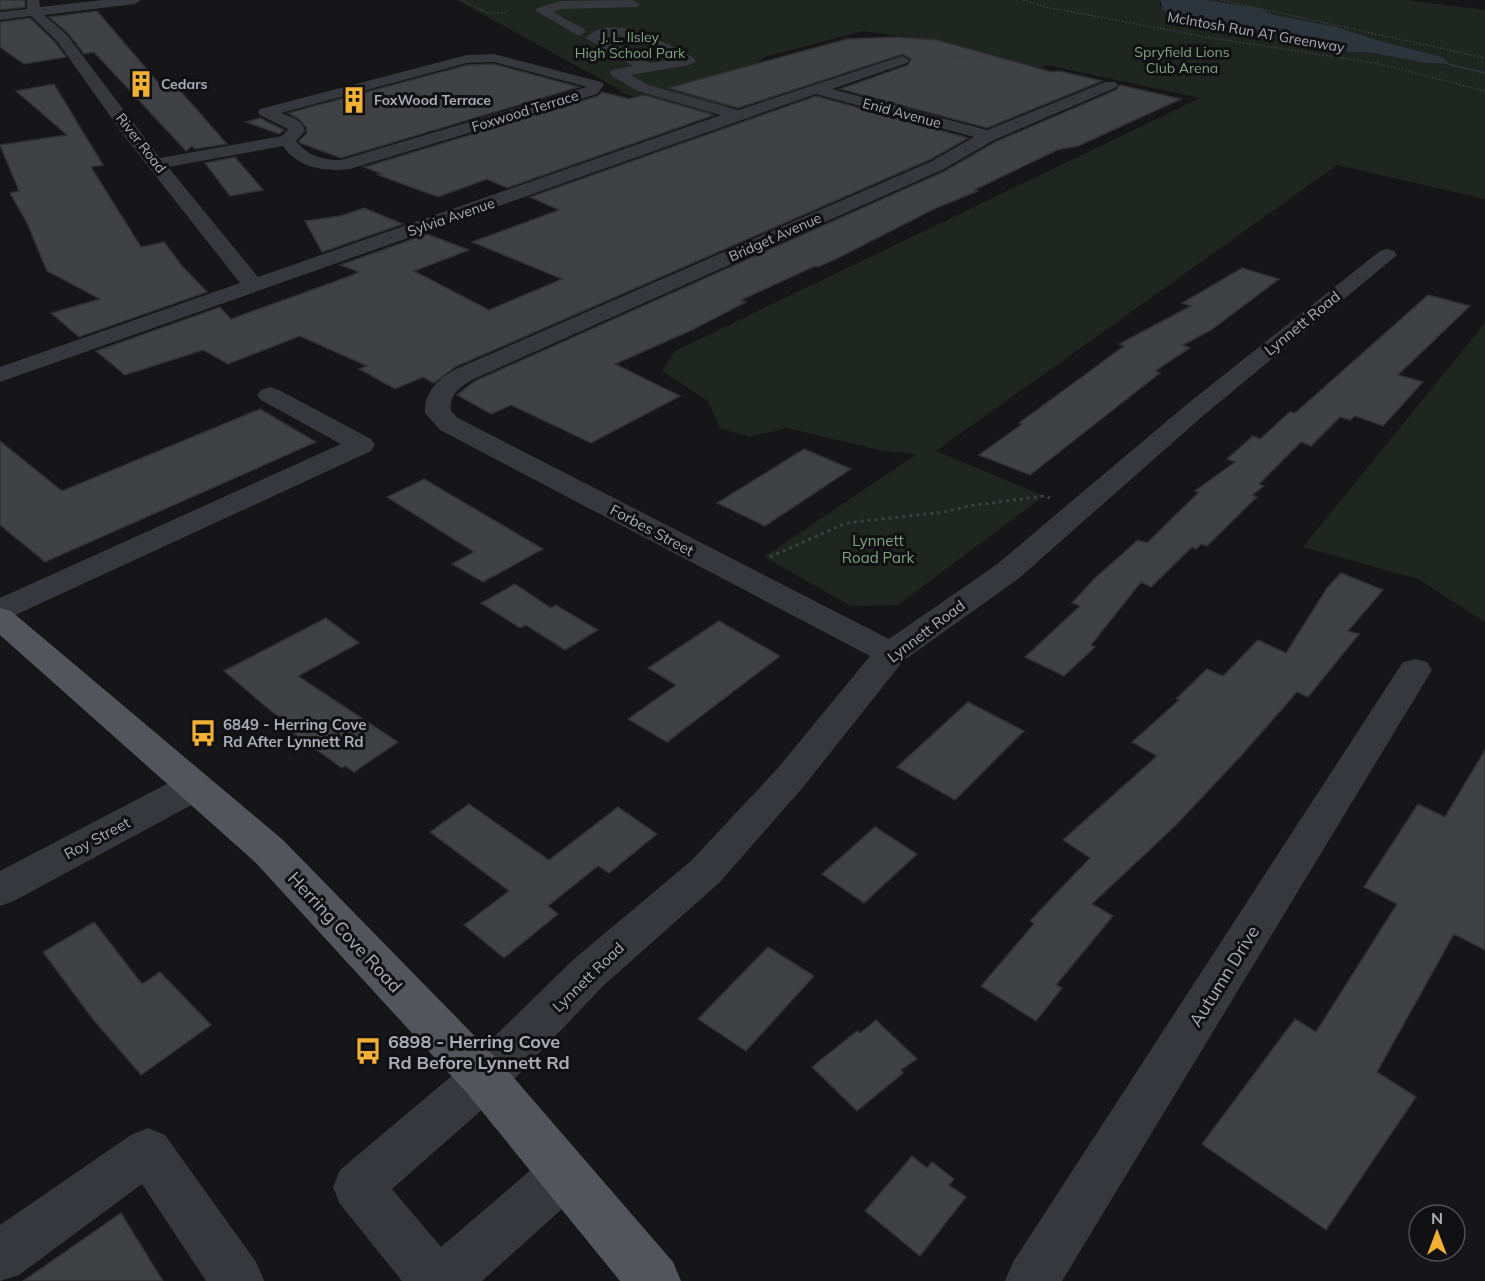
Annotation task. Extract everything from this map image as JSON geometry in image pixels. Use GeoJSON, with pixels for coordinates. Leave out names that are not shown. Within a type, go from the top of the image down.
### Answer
{"type":"FeatureCollection","features":[{"type":"Feature","properties":{"kind":"main road","name":"Herring Cove Road"},"geometry":{"type":"LineString","coordinates":[[0,618],[268,851],[484,1078],[654,1281]]}},
{"type":"Feature","properties":{"kind":"street"},"geometry":{"type":"LineString","coordinates":[[0,16],[34,6],[135,0]]}},
{"type":"Feature","properties":{"kind":"street"},"geometry":{"type":"LineString","coordinates":[[560,42],[633,4],[560,5],[542,11],[579,32]]}},
{"type":"Feature","properties":{"kind":"street","name":"River Road"},"geometry":{"type":"LineString","coordinates":[[34,6],[62,38],[157,164],[254,286]]}},
{"type":"Feature","properties":{"kind":"street"},"geometry":{"type":"LineString","coordinates":[[648,68],[593,38],[602,32],[625,31],[689,62],[617,73],[643,88],[738,115]]}},
{"type":"Feature","properties":{"kind":"street","name":"Foxwood Terrace"},"geometry":{"type":"LineString","coordinates":[[494,58],[596,86],[592,91],[350,165],[327,166],[313,162],[291,146],[287,140],[297,131],[296,126],[266,112],[467,59],[494,58]]}},
{"type":"Feature","properties":{"kind":"street","name":"Sylvia Avenue"},"geometry":{"type":"LineString","coordinates":[[0,375],[738,115],[902,60]]}},
{"type":"Feature","properties":{"kind":"street","name":"Bridget Avenue"},"geometry":{"type":"LineString","coordinates":[[443,391],[451,382],[465,374],[938,165],[988,136],[1110,85]]}},
{"type":"Feature","properties":{"kind":"street","name":"Enid Avenue"},"geometry":{"type":"LineString","coordinates":[[815,89],[988,136]]}},
{"type":"Feature","properties":{"kind":"street"},"geometry":{"type":"LineString","coordinates":[[157,164],[287,140]]}},
{"type":"Feature","properties":{"kind":"street","name":"Lynnett Road"},"geometry":{"type":"LineString","coordinates":[[436,1281],[358,1187],[484,1078],[589,972],[705,872],[791,777],[891,653],[1007,573],[1195,410],[1387,255]]}},
{"type":"Feature","properties":{"kind":"street","name":"Forbes Street"},"geometry":{"type":"LineString","coordinates":[[443,391],[437,409],[441,418],[449,424],[738,576],[891,653]]}},
{"type":"Feature","properties":{"kind":"street"},"geometry":{"type":"LineString","coordinates":[[0,610],[362,446],[270,395]]}},
{"type":"Feature","properties":{"kind":"street","name":"Autumn Drive"},"geometry":{"type":"LineString","coordinates":[[1032,1281],[1416,670]]}},
{"type":"Feature","properties":{"kind":"street","name":"Roy Street"},"geometry":{"type":"LineString","coordinates":[[0,890],[193,787]]}},
{"type":"Feature","properties":{"kind":"street"},"geometry":{"type":"LineString","coordinates":[[0,1256],[148,1151],[237,1281]]}},
{"type":"Feature","properties":{"kind":"street"},"geometry":{"type":"LineString","coordinates":[[442,1281],[564,1174]]}},
{"type":"Feature","properties":{"kind":"path"},"geometry":{"type":"LineString","coordinates":[[462,0],[488,13],[508,13]]}},
{"type":"Feature","properties":{"kind":"path","name":"McIntosh Run AT Greenway"},"geometry":{"type":"LineString","coordinates":[[1023,0],[1046,7],[1206,37],[1380,64],[1485,92]]}},
{"type":"Feature","properties":{"kind":"path"},"geometry":{"type":"LineString","coordinates":[[1221,0],[1485,58]]}},
{"type":"Feature","properties":{"kind":"path"},"geometry":{"type":"LineString","coordinates":[[902,60],[994,56]]}},
{"type":"Feature","properties":{"kind":"path"},"geometry":{"type":"LineString","coordinates":[[738,576],[766,558],[846,523],[944,512],[969,506],[1044,496],[1078,512]]}},
{"type":"Feature","properties":{"kind":"green space"},"geometry":{"type":"Polygon","coordinates":[[[457,0],[1160,0],[1160,6],[1223,33],[1256,30],[1308,42],[1329,44],[1349,52],[1373,53],[1424,63],[1449,65],[1443,57],[1337,27],[1275,15],[1258,8],[1206,0],[1406,0],[1485,10],[1485,199],[1337,165],[936,451],[1044,496],[898,605],[851,606],[764,557],[917,454],[883,451],[787,428],[749,437],[720,428],[708,401],[662,371],[675,351],[1200,98],[1048,65],[926,112],[874,101],[903,96],[1010,59],[936,41],[863,31],[764,57],[753,68],[739,103],[703,116],[619,92],[622,91],[457,0]]]}},
{"type":"Feature","properties":{"kind":"green space"},"geometry":{"type":"Polygon","coordinates":[[[1485,323],[1485,622],[1418,579],[1303,547],[1485,323]]]}},
{"type":"Feature","properties":{"kind":"shaded area"},"geometry":{"type":"Polygon","coordinates":[[[1160,0],[1206,0],[1258,8],[1275,15],[1337,27],[1443,57],[1449,64],[1424,63],[1373,53],[1349,52],[1329,44],[1308,42],[1256,30],[1216,32],[1213,27],[1164,11],[1160,0]]]}},
{"type":"Feature","properties":{"kind":"building"},"geometry":{"type":"Polygon","coordinates":[[[0,0],[25,0],[25,7],[0,10],[0,0]]]}},
{"type":"Feature","properties":{"kind":"building"},"geometry":{"type":"Polygon","coordinates":[[[97,11],[162,87],[168,92],[176,86],[227,144],[195,149],[192,146],[186,151],[94,52],[84,54],[68,33],[49,17],[97,11]]]}},
{"type":"Feature","properties":{"kind":"building"},"geometry":{"type":"Polygon","coordinates":[[[30,18],[55,42],[66,57],[24,64],[0,47],[0,22],[30,18]]]}},
{"type":"Feature","properties":{"kind":"building"},"geometry":{"type":"Polygon","coordinates":[[[896,37],[937,40],[1052,72],[1059,71],[1102,81],[987,128],[840,89],[908,65],[911,59],[903,54],[738,108],[668,88],[847,39],[896,37]]]}},
{"type":"Feature","properties":{"kind":"building"},"geometry":{"type":"Polygon","coordinates":[[[494,64],[579,87],[341,158],[300,143],[299,141],[307,133],[306,127],[300,120],[288,113],[467,65],[494,64]]]}},
{"type":"Feature","properties":{"kind":"building"},"geometry":{"type":"Polygon","coordinates":[[[54,84],[103,165],[91,167],[141,247],[164,242],[183,267],[207,292],[79,337],[51,313],[100,299],[47,271],[27,223],[10,193],[19,191],[0,145],[67,135],[16,91],[54,84]]]}},
{"type":"Feature","properties":{"kind":"building"},"geometry":{"type":"Polygon","coordinates":[[[1120,85],[1181,99],[1078,146],[1057,150],[974,190],[978,191],[934,209],[836,259],[818,267],[815,266],[741,300],[746,302],[692,330],[615,364],[680,396],[591,443],[511,405],[491,414],[457,395],[475,381],[945,171],[995,142],[1116,90],[1120,85]]]}},
{"type":"Feature","properties":{"kind":"building"},"geometry":{"type":"Polygon","coordinates":[[[602,92],[629,99],[644,95],[714,115],[507,188],[487,179],[438,197],[378,175],[382,174],[364,167],[598,96],[602,92]]]}},
{"type":"Feature","properties":{"kind":"building"},"geometry":{"type":"Polygon","coordinates":[[[816,96],[968,138],[931,159],[455,367],[434,383],[423,377],[395,389],[359,369],[367,366],[300,336],[228,364],[203,350],[125,375],[96,351],[220,307],[231,319],[350,276],[359,272],[340,265],[427,234],[469,250],[414,271],[489,310],[562,279],[472,242],[559,210],[530,197],[816,96]]]}},
{"type":"Feature","properties":{"kind":"building"},"geometry":{"type":"Polygon","coordinates":[[[260,118],[284,130],[279,134],[246,122],[260,118]]]}},
{"type":"Feature","properties":{"kind":"building"},"geometry":{"type":"Polygon","coordinates":[[[235,157],[263,190],[230,196],[205,163],[235,157]]]}},
{"type":"Feature","properties":{"kind":"building"},"geometry":{"type":"Polygon","coordinates":[[[364,208],[403,224],[322,252],[305,221],[340,216],[364,208]]]}},
{"type":"Feature","properties":{"kind":"building"},"geometry":{"type":"Polygon","coordinates":[[[1242,268],[1279,279],[1211,330],[1183,345],[1190,348],[1155,371],[1160,373],[1030,475],[979,455],[1124,346],[1119,344],[1191,306],[1182,303],[1242,268]]]}},
{"type":"Feature","properties":{"kind":"building"},"geometry":{"type":"Polygon","coordinates":[[[1428,295],[1470,306],[1398,375],[1423,382],[1383,426],[1355,416],[1350,420],[1340,417],[1311,446],[1301,442],[1259,484],[1264,486],[1252,495],[1257,497],[1207,546],[1201,544],[1196,549],[1192,547],[1151,587],[1141,582],[1091,645],[1095,647],[1064,676],[1025,657],[1080,606],[1072,603],[1095,578],[1138,540],[1147,543],[1199,492],[1195,491],[1235,462],[1227,459],[1253,436],[1260,439],[1290,412],[1295,413],[1428,295]]]}},
{"type":"Feature","properties":{"kind":"building"},"geometry":{"type":"Polygon","coordinates":[[[260,409],[316,442],[45,562],[0,525],[0,441],[62,491],[260,409]]]}},
{"type":"Feature","properties":{"kind":"building"},"geometry":{"type":"Polygon","coordinates":[[[804,449],[851,469],[765,526],[717,503],[804,449]]]}},
{"type":"Feature","properties":{"kind":"building"},"geometry":{"type":"Polygon","coordinates":[[[424,479],[543,549],[483,582],[452,564],[474,552],[387,497],[424,479]]]}},
{"type":"Feature","properties":{"kind":"building"},"geometry":{"type":"Polygon","coordinates":[[[1341,573],[1383,590],[1348,631],[1359,634],[1308,697],[1297,692],[1176,825],[1092,904],[1113,916],[1056,985],[1062,988],[1036,1021],[981,986],[1034,924],[1030,921],[1090,858],[1063,840],[1157,756],[1132,742],[1179,700],[1176,699],[1207,669],[1223,676],[1258,640],[1286,653],[1327,588],[1341,573]]]}},
{"type":"Feature","properties":{"kind":"building"},"geometry":{"type":"Polygon","coordinates":[[[515,584],[551,608],[556,605],[598,630],[565,650],[526,625],[520,628],[481,603],[515,584]]]}},
{"type":"Feature","properties":{"kind":"building"},"geometry":{"type":"Polygon","coordinates":[[[326,618],[359,643],[298,676],[398,742],[354,772],[345,766],[342,768],[283,726],[288,723],[224,671],[326,618]]]}},
{"type":"Feature","properties":{"kind":"building"},"geometry":{"type":"Polygon","coordinates":[[[719,621],[780,656],[667,742],[628,719],[676,685],[648,668],[719,621]]]}},
{"type":"Feature","properties":{"kind":"building"},"geometry":{"type":"Polygon","coordinates":[[[968,702],[1024,731],[955,800],[897,767],[968,702]]]}},
{"type":"Feature","properties":{"kind":"building"},"geometry":{"type":"Polygon","coordinates":[[[1485,750],[1485,950],[1454,934],[1377,1072],[1416,1097],[1326,1230],[1202,1144],[1295,1019],[1316,1032],[1397,904],[1364,887],[1418,804],[1445,817],[1485,750]]]}},
{"type":"Feature","properties":{"kind":"building"},"geometry":{"type":"Polygon","coordinates":[[[469,804],[549,860],[618,807],[657,834],[609,873],[598,866],[548,906],[558,914],[504,958],[464,925],[509,891],[430,832],[469,804]]]}},
{"type":"Feature","properties":{"kind":"building"},"geometry":{"type":"Polygon","coordinates":[[[875,827],[917,854],[864,903],[822,874],[875,827]]]}},
{"type":"Feature","properties":{"kind":"building"},"geometry":{"type":"Polygon","coordinates":[[[94,922],[142,984],[160,972],[211,1025],[141,1075],[92,1018],[43,952],[94,922]]]}},
{"type":"Feature","properties":{"kind":"building"},"geometry":{"type":"Polygon","coordinates":[[[768,947],[814,976],[746,1051],[698,1019],[768,947]]]}},
{"type":"Feature","properties":{"kind":"building"},"geometry":{"type":"Polygon","coordinates":[[[876,1020],[917,1059],[901,1070],[903,1073],[857,1111],[812,1067],[857,1031],[860,1033],[876,1020]]]}},
{"type":"Feature","properties":{"kind":"building"},"geometry":{"type":"Polygon","coordinates":[[[912,1156],[927,1168],[932,1162],[954,1179],[949,1185],[966,1197],[920,1256],[865,1211],[912,1156]]]}},
{"type":"Feature","properties":{"kind":"building"},"geometry":{"type":"Polygon","coordinates":[[[121,1213],[163,1281],[23,1281],[121,1213]]]}},
{"type":"Feature","properties":{"kind":"waterway"},"geometry":{"type":"LineString","coordinates":[[1449,64],[1485,73]]}},
{"type":"Feature","properties":{"kind":"place","name":"Cedars"},"geometry":{"type":"Point","coordinates":[141,84]}},
{"type":"Feature","properties":{"kind":"place","name":"FoxWood Terrace"},"geometry":{"type":"Point","coordinates":[354,100]}},
{"type":"Feature","properties":{"kind":"place","name":"6849 - Herring Cove Rd After Lynnett Rd"},"geometry":{"type":"Point","coordinates":[203,733]}},
{"type":"Feature","properties":{"kind":"place","name":"6898 - Herring Cove Rd Before Lynnett Rd"},"geometry":{"type":"Point","coordinates":[368,1051]}},
{"type":"Feature","properties":{"kind":"park label","name":"J. L. Ilsley High School Park"},"geometry":{"type":"Point","coordinates":[630,46]}},
{"type":"Feature","properties":{"kind":"park label","name":"Spryfield Lions Club Arena"},"geometry":{"type":"Point","coordinates":[1182,60]}},
{"type":"Feature","properties":{"kind":"park label","name":"Lynnett Road Park"},"geometry":{"type":"Point","coordinates":[878,548]}}]}
